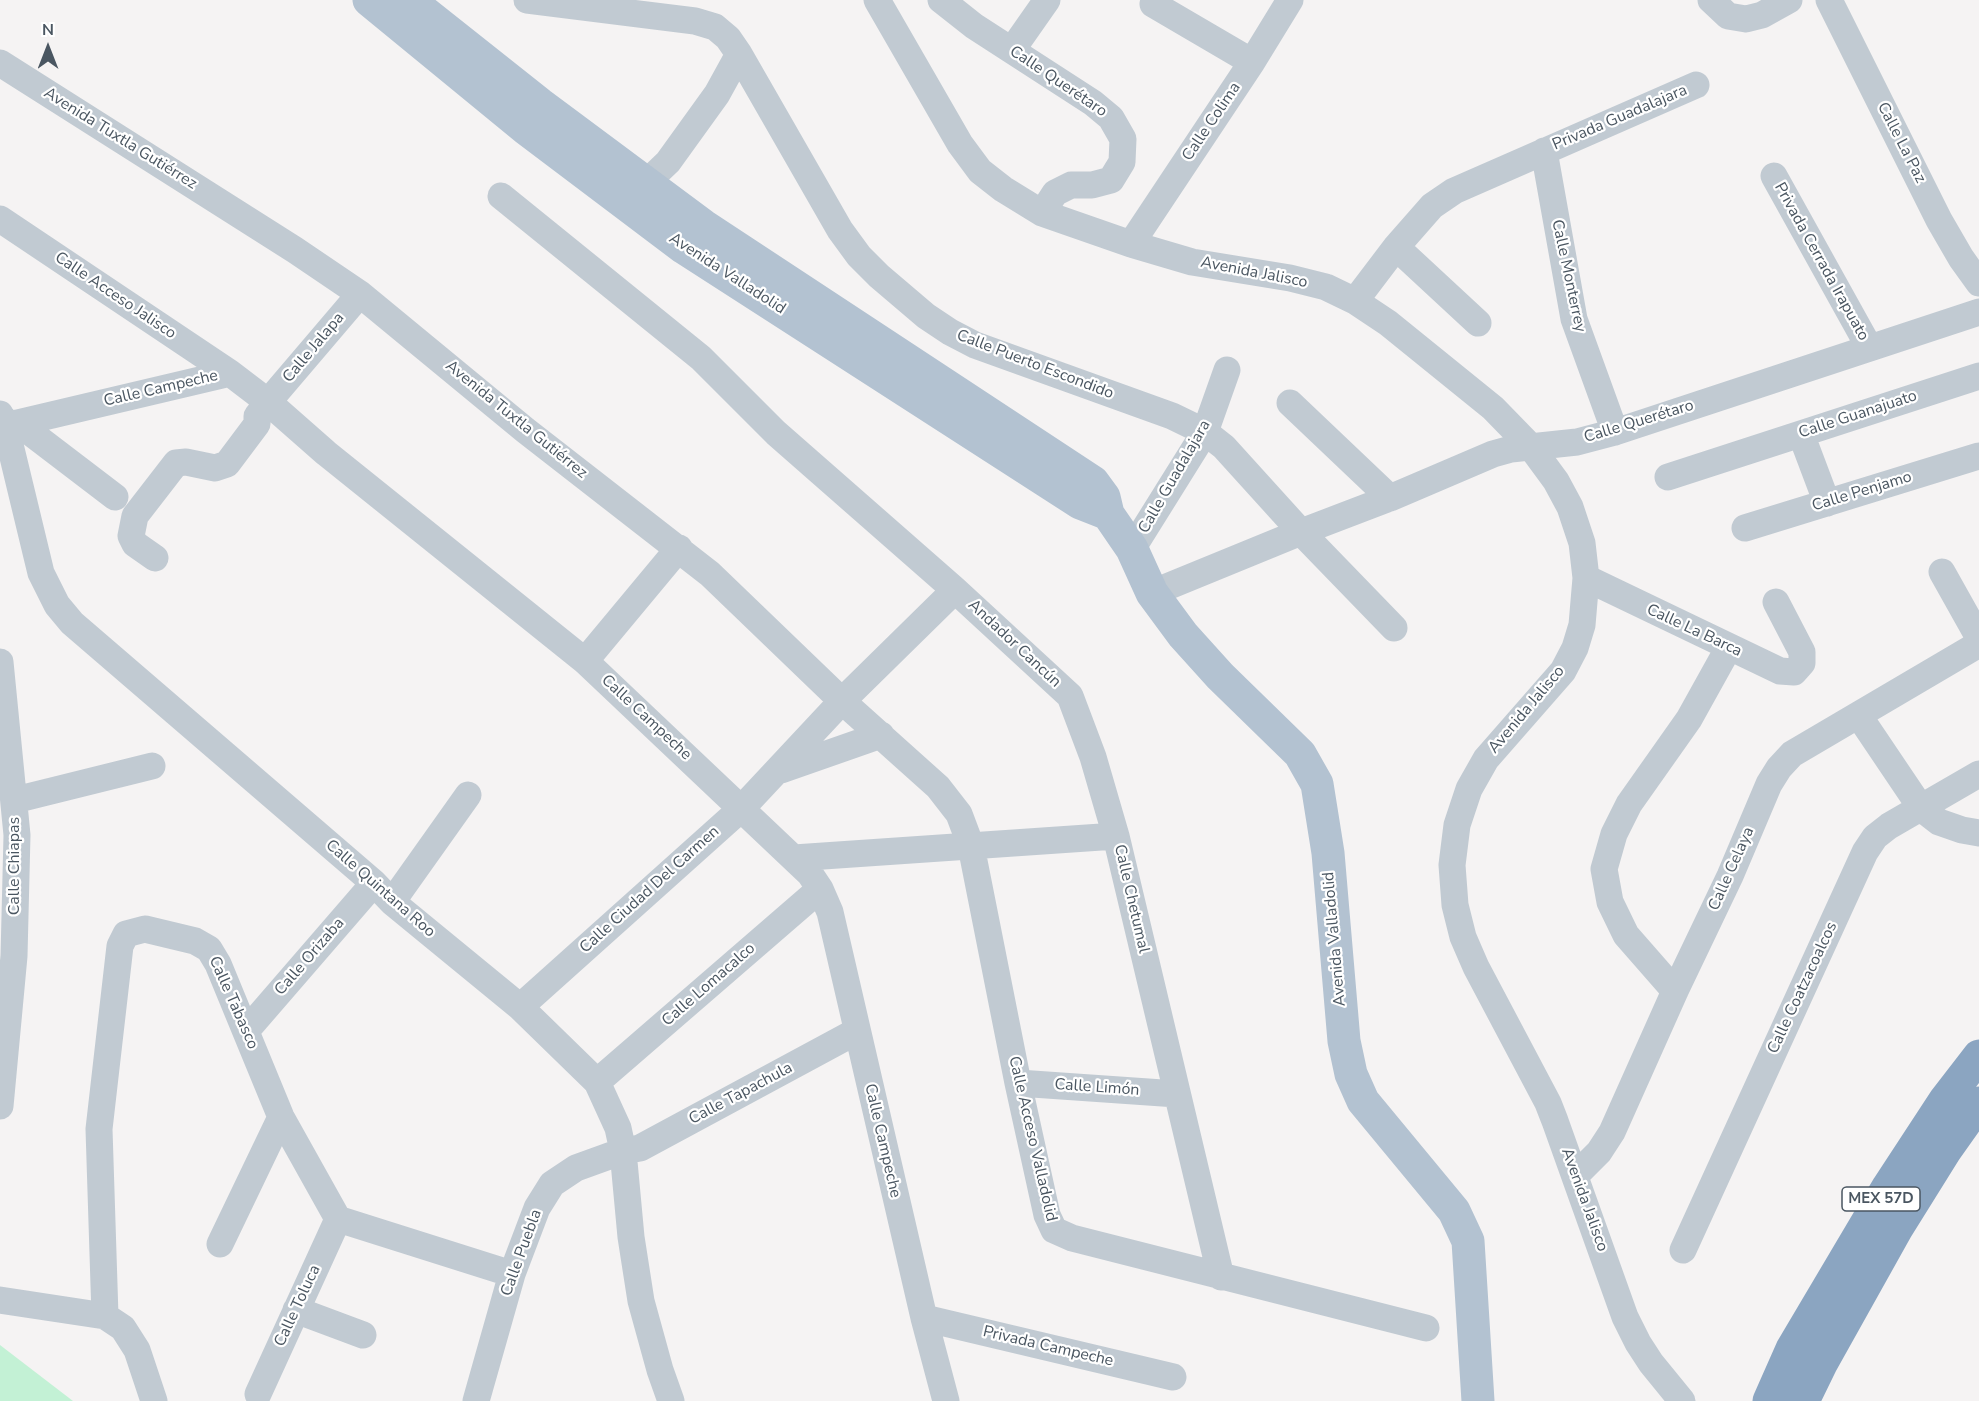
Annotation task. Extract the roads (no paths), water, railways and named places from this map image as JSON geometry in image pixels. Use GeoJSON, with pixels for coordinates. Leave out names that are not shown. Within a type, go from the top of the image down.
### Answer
{"type":"FeatureCollection","features":[{"type":"Feature","properties":{"kind":"highway","name":"MEX 57D"},"geometry":{"type":"LineString","coordinates":[[1769,1401],[1792,1349],[1888,1187],[1945,1100],[1979,1056]]}},
{"type":"Feature","properties":{"kind":"highway","name":"MEX 57D"},"geometry":{"type":"LineString","coordinates":[[1803,1401],[1821,1364],[1897,1228],[1945,1151],[1979,1103]]}},
{"type":"Feature","properties":{"kind":"main road","name":"Avenida Valladolid"},"geometry":{"type":"LineString","coordinates":[[369,0],[525,128],[684,248],[1080,503],[1108,514]]}},
{"type":"Feature","properties":{"kind":"main road","name":"Avenida Valladolid"},"geometry":{"type":"LineString","coordinates":[[410,0],[540,104],[704,226],[1093,482],[1104,496],[1108,514],[1132,549],[1152,593],[1198,651],[1300,754],[1317,784],[1328,853],[1344,1041],[1351,1074],[1364,1101],[1454,1211],[1468,1241],[1478,1401]]}},
{"type":"Feature","properties":{"kind":"street","name":"Calle Puerto Escondido"},"geometry":{"type":"LineString","coordinates":[[527,0],[695,21],[715,27],[728,38],[739,54],[840,230],[859,256],[879,276],[926,316],[975,345],[1172,416],[1205,432],[1224,447],[1301,532],[1394,628]]}},
{"type":"Feature","properties":{"kind":"street","name":"Avenida Jalisco"},"geometry":{"type":"LineString","coordinates":[[877,0],[960,144],[980,171],[1003,189],[1042,213],[1131,244],[1192,262],[1290,278],[1326,287],[1355,301],[1388,323],[1493,408],[1531,447],[1556,481],[1570,507],[1582,543],[1586,578],[1582,625],[1575,648],[1563,671],[1486,759],[1468,789],[1457,825],[1452,866],[1455,904],[1463,937],[1476,967],[1548,1103],[1625,1317],[1651,1363],[1682,1401]]}},
{"type":"Feature","properties":{"kind":"street","name":"Calle Querétaro"},"geometry":{"type":"LineString","coordinates":[[941,0],[974,26],[1093,103],[1111,118],[1123,139],[1122,162],[1111,180],[1092,185],[1071,185],[1055,193],[1042,213]]}},
{"type":"Feature","properties":{"kind":"street"},"geometry":{"type":"LineString","coordinates":[[1012,50],[1047,0]]}},
{"type":"Feature","properties":{"kind":"street","name":"Calle Colima"},"geometry":{"type":"LineString","coordinates":[[1131,244],[1252,62],[1290,0]]}},
{"type":"Feature","properties":{"kind":"street"},"geometry":{"type":"LineString","coordinates":[[1711,0],[1728,16],[1746,19],[1762,15],[1789,0]]}},
{"type":"Feature","properties":{"kind":"street","name":"Calle La Paz"},"geometry":{"type":"LineString","coordinates":[[1829,0],[1939,220],[1979,283]]}},
{"type":"Feature","properties":{"kind":"street"},"geometry":{"type":"LineString","coordinates":[[1153,4],[1252,62]]}},
{"type":"Feature","properties":{"kind":"street"},"geometry":{"type":"LineString","coordinates":[[646,183],[668,162],[717,94],[739,54]]}},
{"type":"Feature","properties":{"kind":"street","name":"Avenida Tuxtla Gutiérrez"},"geometry":{"type":"LineString","coordinates":[[0,63],[360,294],[525,430],[679,548],[710,574],[842,701],[938,787],[958,814],[971,846]]}},
{"type":"Feature","properties":{"kind":"street","name":"Privada Guadalajara"},"geometry":{"type":"LineString","coordinates":[[1544,151],[1696,85]]}},
{"type":"Feature","properties":{"kind":"street"},"geometry":{"type":"LineString","coordinates":[[1355,301],[1396,247],[1432,206],[1454,191],[1544,151]]}},
{"type":"Feature","properties":{"kind":"street","name":"Calle Monterrey"},"geometry":{"type":"LineString","coordinates":[[1544,151],[1572,311],[1615,432]]}},
{"type":"Feature","properties":{"kind":"street","name":"Privada Cerrada Irapuato"},"geometry":{"type":"LineString","coordinates":[[1774,177],[1869,347]]}},
{"type":"Feature","properties":{"kind":"street","name":"Andador Cancún"},"geometry":{"type":"LineString","coordinates":[[501,196],[701,358],[776,433],[955,590],[1070,696],[1093,757],[1116,836]]}},
{"type":"Feature","properties":{"kind":"street","name":"Calle Acceso Jalisco"},"geometry":{"type":"LineString","coordinates":[[0,219],[230,373]]}},
{"type":"Feature","properties":{"kind":"street"},"geometry":{"type":"LineString","coordinates":[[1396,247],[1478,323]]}},
{"type":"Feature","properties":{"kind":"street","name":"Calle Jalapa"},"geometry":{"type":"LineString","coordinates":[[155,558],[135,544],[131,536],[135,516],[176,463],[186,462],[215,468],[226,464],[257,424],[257,416],[268,402],[360,294]]}},
{"type":"Feature","properties":{"kind":"street","name":"Calle Querétaro"},"geometry":{"type":"LineString","coordinates":[[1152,593],[1390,498],[1493,454],[1511,449],[1576,442],[1615,432],[1979,312]]}},
{"type":"Feature","properties":{"kind":"street","name":"Calle Guadalajara"},"geometry":{"type":"LineString","coordinates":[[1132,549],[1205,432],[1227,370]]}},
{"type":"Feature","properties":{"kind":"street","name":"Calle Campeche"},"geometry":{"type":"LineString","coordinates":[[6,422],[230,373],[585,661],[810,874],[820,889],[830,912],[924,1318],[946,1401]]}},
{"type":"Feature","properties":{"kind":"street","name":"Calle Guanajuato"},"geometry":{"type":"LineString","coordinates":[[1668,477],[1979,376]]}},
{"type":"Feature","properties":{"kind":"street"},"geometry":{"type":"LineString","coordinates":[[1290,403],[1390,498]]}},
{"type":"Feature","properties":{"kind":"street"},"geometry":{"type":"LineString","coordinates":[[6,422],[115,497]]}},
{"type":"Feature","properties":{"kind":"street","name":"Calle Quintana Roo"},"geometry":{"type":"LineString","coordinates":[[6,422],[41,573],[57,605],[72,623],[374,883],[392,902],[520,1007],[597,1082],[618,1128],[623,1151],[631,1238],[641,1301],[671,1401]]}},
{"type":"Feature","properties":{"kind":"street"},"geometry":{"type":"LineString","coordinates":[[1802,434],[1827,503]]}},
{"type":"Feature","properties":{"kind":"street","name":"Calle Penjamo"},"geometry":{"type":"LineString","coordinates":[[1745,528],[1979,456]]}},
{"type":"Feature","properties":{"kind":"street"},"geometry":{"type":"LineString","coordinates":[[585,661],[679,548]]}},
{"type":"Feature","properties":{"kind":"street"},"geometry":{"type":"LineString","coordinates":[[1942,572],[1979,638]]}},
{"type":"Feature","properties":{"kind":"street","name":"Calle La Barca"},"geometry":{"type":"LineString","coordinates":[[1586,578],[1780,671],[1794,672],[1802,663],[1802,652],[1776,602]]}},
{"type":"Feature","properties":{"kind":"street","name":"Calle Ciudad Del Carmen"},"geometry":{"type":"LineString","coordinates":[[520,1007],[742,808],[842,701],[955,590]]}},
{"type":"Feature","properties":{"kind":"street","name":"Calle Celaya"},"geometry":{"type":"LineString","coordinates":[[1575,1176],[1599,1152],[1612,1132],[1675,991],[1730,876],[1769,784],[1779,768],[1792,754],[1979,644]]}},
{"type":"Feature","properties":{"kind":"street"},"geometry":{"type":"LineString","coordinates":[[1675,991],[1626,934],[1610,902],[1604,869],[1614,834],[1629,804],[1689,719],[1729,647]]}},
{"type":"Feature","properties":{"kind":"street","name":"Calle Chiapas"},"geometry":{"type":"LineString","coordinates":[[0,662],[9,783],[17,835],[5,950],[0,1106]]}},
{"type":"Feature","properties":{"kind":"street"},"geometry":{"type":"LineString","coordinates":[[1859,716],[1921,808],[1939,822],[1979,833]]}},
{"type":"Feature","properties":{"kind":"street"},"geometry":{"type":"LineString","coordinates":[[777,771],[881,735]]}},
{"type":"Feature","properties":{"kind":"street"},"geometry":{"type":"LineString","coordinates":[[9,783],[152,766]]}},
{"type":"Feature","properties":{"kind":"street","name":"Calle Coatzacoalcos"},"geometry":{"type":"LineString","coordinates":[[1683,1250],[1865,852],[1875,837],[1888,826],[1979,774]]}},
{"type":"Feature","properties":{"kind":"street"},"geometry":{"type":"LineString","coordinates":[[392,902],[468,795]]}},
{"type":"Feature","properties":{"kind":"street","name":"Calle Chetumal"},"geometry":{"type":"LineString","coordinates":[[794,858],[1116,836],[1221,1276]]}},
{"type":"Feature","properties":{"kind":"street","name":"Calle Acceso Valladolid"},"geometry":{"type":"LineString","coordinates":[[971,846],[1018,1083],[1047,1215],[1054,1230],[1072,1238],[1426,1328]]}},
{"type":"Feature","properties":{"kind":"street","name":"Calle Orizaba"},"geometry":{"type":"LineString","coordinates":[[246,1031],[374,883]]}},
{"type":"Feature","properties":{"kind":"street","name":"Calle Lomacalco"},"geometry":{"type":"LineString","coordinates":[[597,1082],[820,889]]}},
{"type":"Feature","properties":{"kind":"street","name":"Calle Tabasco"},"geometry":{"type":"LineString","coordinates":[[105,1316],[99,1129],[120,946],[126,934],[145,929],[195,941],[209,949],[218,963],[281,1118],[338,1219]]}},
{"type":"Feature","properties":{"kind":"street","name":"Calle Tapachula"},"geometry":{"type":"LineString","coordinates":[[623,1151],[640,1148],[857,1031]]}},
{"type":"Feature","properties":{"kind":"street","name":"Calle Limón"},"geometry":{"type":"LineString","coordinates":[[1018,1083],[1177,1094]]}},
{"type":"Feature","properties":{"kind":"street"},"geometry":{"type":"LineString","coordinates":[[220,1245],[281,1118]]}},
{"type":"Feature","properties":{"kind":"street","name":"Calle Puebla"},"geometry":{"type":"LineString","coordinates":[[476,1401],[512,1274],[537,1208],[552,1184],[576,1168],[623,1151]]}},
{"type":"Feature","properties":{"kind":"street"},"geometry":{"type":"LineString","coordinates":[[338,1219],[512,1274]]}},
{"type":"Feature","properties":{"kind":"street","name":"Calle Toluca"},"geometry":{"type":"LineString","coordinates":[[258,1394],[338,1219]]}},
{"type":"Feature","properties":{"kind":"street"},"geometry":{"type":"LineString","coordinates":[[0,1300],[105,1316],[123,1328],[137,1350],[154,1401]]}},
{"type":"Feature","properties":{"kind":"street"},"geometry":{"type":"LineString","coordinates":[[296,1310],[363,1335]]}},
{"type":"Feature","properties":{"kind":"street","name":"Privada Campeche"},"geometry":{"type":"LineString","coordinates":[[924,1318],[1173,1377]]}}]}
